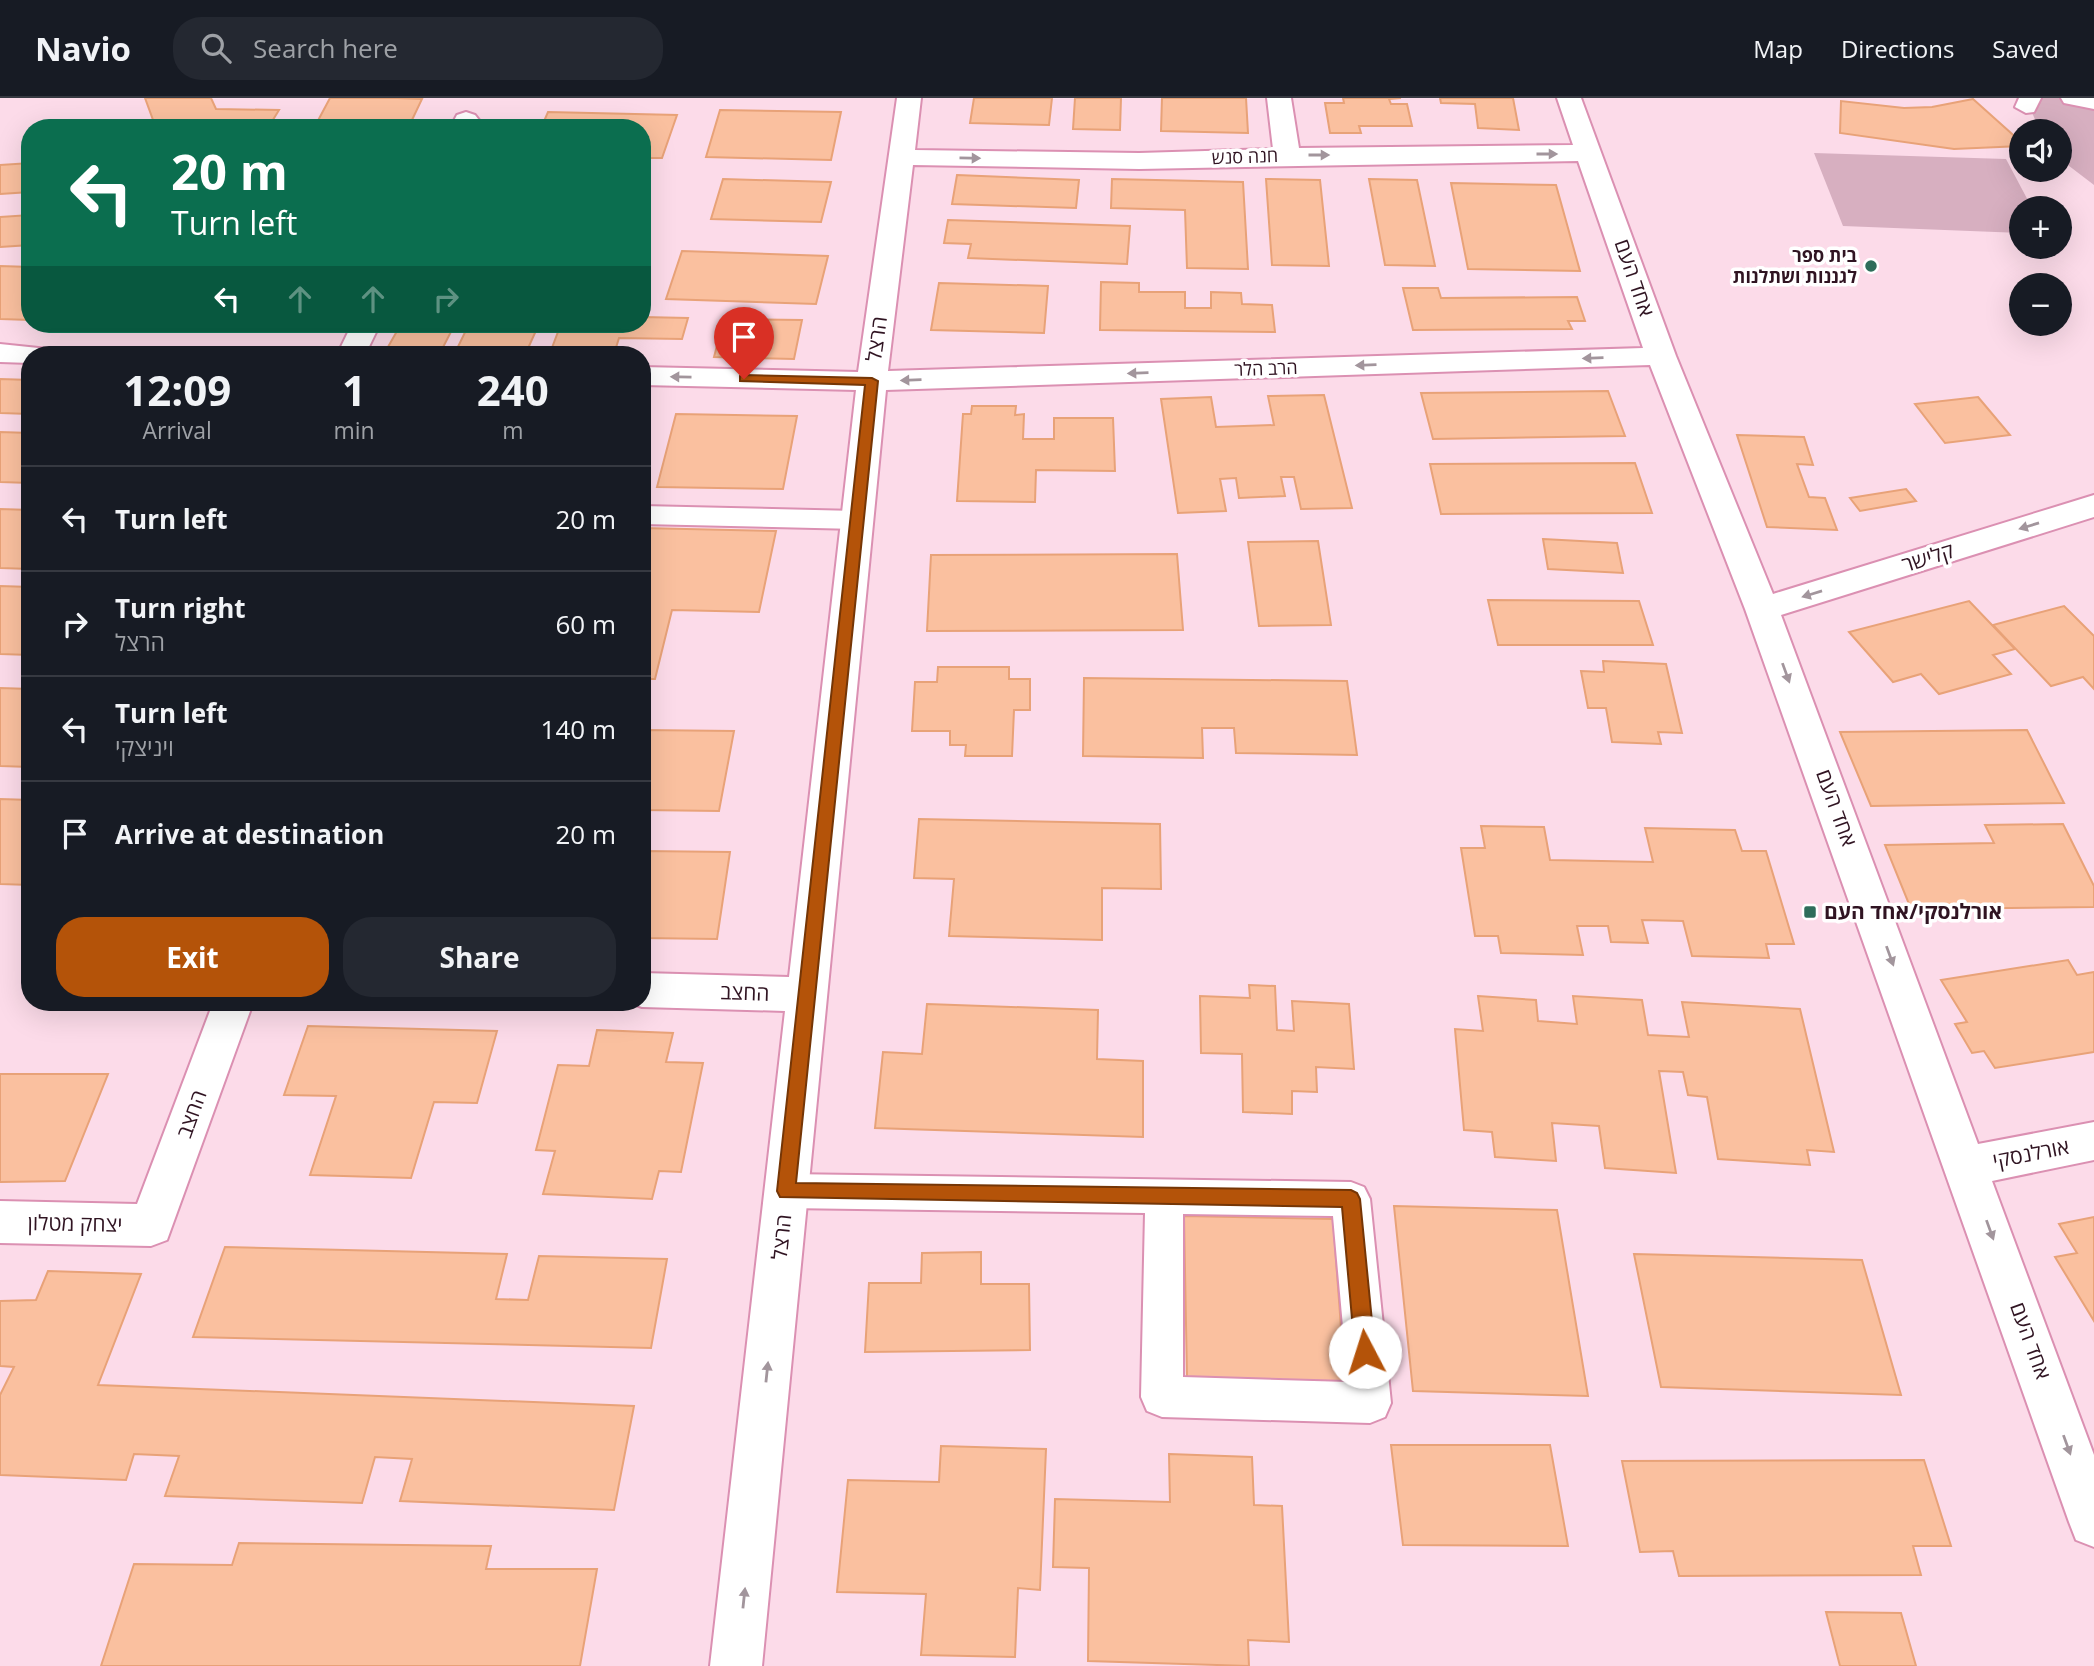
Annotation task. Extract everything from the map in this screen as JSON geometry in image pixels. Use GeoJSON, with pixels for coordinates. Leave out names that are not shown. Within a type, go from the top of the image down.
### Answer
{"type":"FeatureCollection","features":[{"type":"Feature","properties":{"kind":"street","name":"הרצל"},"geometry":{"type":"LineString","coordinates":[[736,1666],[872,381],[909,98]]}},
{"type":"Feature","properties":{"kind":"street"},"geometry":{"type":"LineString","coordinates":[[1279,98],[1287,156]]}},
{"type":"Feature","properties":{"kind":"street","name":"אחד העם"},"geometry":{"type":"LineString","coordinates":[[1569,98],[1661,356],[1762,609],[1967,1166],[2094,1522]]}},
{"type":"Feature","properties":{"kind":"street","name":"חנה סנש"},"geometry":{"type":"LineString","coordinates":[[901,157],[1139,161],[1287,156],[1590,153]]}},
{"type":"Feature","properties":{"kind":"street"},"geometry":{"type":"LineString","coordinates":[[0,354],[21,355]]}},
{"type":"Feature","properties":{"kind":"street","name":"הרב הלר"},"geometry":{"type":"LineString","coordinates":[[651,376],[872,381],[1661,356]]}},
{"type":"Feature","properties":{"kind":"street","name":"קלישר"},"geometry":{"type":"LineString","coordinates":[[1762,609],[2094,506]]}},
{"type":"Feature","properties":{"kind":"street","name":"החצב"},"geometry":{"type":"LineString","coordinates":[[651,990],[807,995]]}},
{"type":"Feature","properties":{"kind":"street","name":"החצב"},"geometry":{"type":"LineString","coordinates":[[151,1225],[230,1011]]}},
{"type":"Feature","properties":{"kind":"street","name":"אורלנסקי"},"geometry":{"type":"LineString","coordinates":[[1967,1166],[2094,1141]]}},
{"type":"Feature","properties":{"kind":"street","name":"יצחק מטלון"},"geometry":{"type":"LineString","coordinates":[[0,1222],[151,1225]]}},
{"type":"Feature","properties":{"kind":"lane"},"geometry":{"type":"LineString","coordinates":[[2073,98],[2094,103]]}},
{"type":"Feature","properties":{"kind":"lane"},"geometry":{"type":"LineString","coordinates":[[651,515],[857,520]]}},
{"type":"Feature","properties":{"kind":"lane"},"geometry":{"type":"LineString","coordinates":[[786,1191],[1164,1196],[1351,1199],[1370,1403],[1163,1397],[1164,1196]]}},
{"type":"Feature","properties":{"kind":"shaded area"},"geometry":{"type":"Polygon","coordinates":[[[2035,98],[2060,98],[2094,107],[2094,185],[2072,168],[2072,119],[2035,119],[2030,108],[2035,98]]]}},
{"type":"Feature","properties":{"kind":"shaded area"},"geometry":{"type":"Polygon","coordinates":[[[1814,153],[2006,159],[2009,165],[2009,182],[2018,182],[2026,196],[2009,196],[2009,233],[1843,226],[1814,153]]]}},
{"type":"Feature","properties":{"kind":"building"},"geometry":{"type":"Polygon","coordinates":[[[145,98],[211,98],[216,109],[279,110],[274,119],[153,119],[145,98]]]}},
{"type":"Feature","properties":{"kind":"building"},"geometry":{"type":"Polygon","coordinates":[[[330,98],[422,99],[412,119],[319,119],[330,98]]]}},
{"type":"Feature","properties":{"kind":"building"},"geometry":{"type":"Polygon","coordinates":[[[974,98],[1052,98],[1049,125],[970,123],[974,98]]]}},
{"type":"Feature","properties":{"kind":"building"},"geometry":{"type":"Polygon","coordinates":[[[1075,98],[1121,98],[1120,130],[1073,129],[1075,98]]]}},
{"type":"Feature","properties":{"kind":"building"},"geometry":{"type":"Polygon","coordinates":[[[1162,98],[1246,98],[1248,133],[1161,131],[1162,98]]]}},
{"type":"Feature","properties":{"kind":"building"},"geometry":{"type":"Polygon","coordinates":[[[1343,98],[1401,98],[1389,99],[1391,104],[1407,104],[1412,126],[1359,126],[1361,133],[1330,133],[1325,103],[1344,103],[1343,98]]]}},
{"type":"Feature","properties":{"kind":"building"},"geometry":{"type":"Polygon","coordinates":[[[1440,98],[1513,98],[1519,130],[1478,128],[1475,104],[1441,103],[1440,98]]]}},
{"type":"Feature","properties":{"kind":"building"},"geometry":{"type":"Polygon","coordinates":[[[1973,99],[2009,131],[2009,147],[1954,149],[1840,133],[1841,101],[1904,108],[1932,107],[1973,99]]]}},
{"type":"Feature","properties":{"kind":"building"},"geometry":{"type":"Polygon","coordinates":[[[720,110],[841,112],[831,160],[706,157],[720,110]]]}},
{"type":"Feature","properties":{"kind":"building"},"geometry":{"type":"Polygon","coordinates":[[[548,112],[677,115],[662,158],[651,158],[651,119],[545,119],[548,112]]]}},
{"type":"Feature","properties":{"kind":"building"},"geometry":{"type":"Polygon","coordinates":[[[21,164],[21,193],[0,194],[0,165],[21,164]]]}},
{"type":"Feature","properties":{"kind":"building"},"geometry":{"type":"Polygon","coordinates":[[[957,175],[1079,180],[1076,208],[952,204],[957,175]]]}},
{"type":"Feature","properties":{"kind":"building"},"geometry":{"type":"Polygon","coordinates":[[[723,179],[831,182],[821,222],[711,219],[723,179]]]}},
{"type":"Feature","properties":{"kind":"building"},"geometry":{"type":"Polygon","coordinates":[[[1112,179],[1243,182],[1248,269],[1187,268],[1185,210],[1111,208],[1112,179]]]}},
{"type":"Feature","properties":{"kind":"building"},"geometry":{"type":"Polygon","coordinates":[[[1266,179],[1320,180],[1329,266],[1272,265],[1266,179]]]}},
{"type":"Feature","properties":{"kind":"building"},"geometry":{"type":"Polygon","coordinates":[[[1369,179],[1417,180],[1435,266],[1385,265],[1369,179]]]}},
{"type":"Feature","properties":{"kind":"building"},"geometry":{"type":"Polygon","coordinates":[[[1451,183],[1556,185],[1580,271],[1468,269],[1451,183]]]}},
{"type":"Feature","properties":{"kind":"building"},"geometry":{"type":"Polygon","coordinates":[[[21,216],[21,246],[0,247],[0,217],[21,216]]]}},
{"type":"Feature","properties":{"kind":"building"},"geometry":{"type":"Polygon","coordinates":[[[948,220],[1130,226],[1127,264],[968,258],[971,244],[944,243],[948,220]]]}},
{"type":"Feature","properties":{"kind":"building"},"geometry":{"type":"Polygon","coordinates":[[[682,251],[828,256],[816,304],[666,299],[682,251]]]}},
{"type":"Feature","properties":{"kind":"building"},"geometry":{"type":"Polygon","coordinates":[[[0,266],[21,267],[21,320],[0,319],[0,266]]]}},
{"type":"Feature","properties":{"kind":"building"},"geometry":{"type":"Polygon","coordinates":[[[1101,282],[1139,283],[1139,292],[1185,292],[1185,308],[1211,308],[1211,292],[1241,293],[1242,304],[1272,305],[1275,332],[1100,330],[1101,282]]]}},
{"type":"Feature","properties":{"kind":"building"},"geometry":{"type":"Polygon","coordinates":[[[939,283],[1048,286],[1044,333],[931,330],[939,283]]]}},
{"type":"Feature","properties":{"kind":"building"},"geometry":{"type":"Polygon","coordinates":[[[1403,288],[1438,288],[1441,298],[1577,297],[1585,321],[1568,321],[1572,329],[1413,330],[1403,288]]]}},
{"type":"Feature","properties":{"kind":"building"},"geometry":{"type":"Polygon","coordinates":[[[651,317],[688,318],[682,339],[619,338],[616,346],[553,346],[558,333],[651,333],[651,317]]]}},
{"type":"Feature","properties":{"kind":"building"},"geometry":{"type":"Polygon","coordinates":[[[724,319],[802,320],[794,359],[714,357],[724,319]]]}},
{"type":"Feature","properties":{"kind":"building"},"geometry":{"type":"Polygon","coordinates":[[[396,333],[450,333],[444,346],[389,346],[396,333]]]}},
{"type":"Feature","properties":{"kind":"building"},"geometry":{"type":"Polygon","coordinates":[[[465,333],[535,333],[529,346],[458,346],[465,333]]]}},
{"type":"Feature","properties":{"kind":"building"},"geometry":{"type":"Polygon","coordinates":[[[0,379],[21,380],[21,414],[0,413],[0,379]]]}},
{"type":"Feature","properties":{"kind":"building"},"geometry":{"type":"Polygon","coordinates":[[[1608,391],[1625,436],[1433,439],[1421,393],[1608,391]]]}},
{"type":"Feature","properties":{"kind":"building"},"geometry":{"type":"Polygon","coordinates":[[[1324,395],[1352,508],[1301,509],[1294,477],[1281,477],[1285,496],[1239,498],[1236,478],[1220,479],[1226,511],[1178,513],[1161,399],[1211,397],[1216,427],[1274,425],[1268,396],[1324,395]]]}},
{"type":"Feature","properties":{"kind":"building"},"geometry":{"type":"Polygon","coordinates":[[[1978,397],[2010,435],[1945,443],[1915,404],[1978,397]]]}},
{"type":"Feature","properties":{"kind":"building"},"geometry":{"type":"Polygon","coordinates":[[[972,406],[1016,406],[1015,415],[1024,414],[1023,439],[1054,439],[1054,418],[1113,418],[1115,471],[1036,470],[1035,502],[957,501],[963,414],[971,414],[972,406]]]}},
{"type":"Feature","properties":{"kind":"building"},"geometry":{"type":"Polygon","coordinates":[[[676,414],[797,416],[783,489],[657,487],[676,414]]]}},
{"type":"Feature","properties":{"kind":"building"},"geometry":{"type":"Polygon","coordinates":[[[0,432],[21,433],[21,483],[0,482],[0,432]]]}},
{"type":"Feature","properties":{"kind":"building"},"geometry":{"type":"Polygon","coordinates":[[[1737,435],[1804,437],[1813,465],[1797,464],[1809,497],[1825,498],[1837,530],[1767,527],[1737,435]]]}},
{"type":"Feature","properties":{"kind":"building"},"geometry":{"type":"Polygon","coordinates":[[[1635,463],[1652,513],[1441,514],[1430,464],[1635,463]]]}},
{"type":"Feature","properties":{"kind":"building"},"geometry":{"type":"Polygon","coordinates":[[[1906,489],[1916,501],[1860,511],[1850,498],[1906,489]]]}},
{"type":"Feature","properties":{"kind":"building"},"geometry":{"type":"Polygon","coordinates":[[[0,509],[21,510],[21,569],[0,568],[0,509]]]}},
{"type":"Feature","properties":{"kind":"building"},"geometry":{"type":"Polygon","coordinates":[[[651,528],[776,531],[759,612],[672,610],[655,679],[651,679],[651,528]]]}},
{"type":"Feature","properties":{"kind":"building"},"geometry":{"type":"Polygon","coordinates":[[[1543,539],[1617,543],[1623,573],[1548,569],[1543,539]]]}},
{"type":"Feature","properties":{"kind":"building"},"geometry":{"type":"Polygon","coordinates":[[[1318,541],[1331,625],[1259,626],[1248,542],[1318,541]]]}},
{"type":"Feature","properties":{"kind":"building"},"geometry":{"type":"Polygon","coordinates":[[[1177,554],[1183,630],[927,631],[931,555],[1177,554]]]}},
{"type":"Feature","properties":{"kind":"building"},"geometry":{"type":"Polygon","coordinates":[[[0,586],[21,587],[21,655],[0,654],[0,586]]]}},
{"type":"Feature","properties":{"kind":"building"},"geometry":{"type":"Polygon","coordinates":[[[1488,600],[1639,601],[1653,645],[1498,645],[1488,600]]]}},
{"type":"Feature","properties":{"kind":"building"},"geometry":{"type":"Polygon","coordinates":[[[1969,601],[2015,649],[1993,655],[2011,674],[1939,694],[1921,674],[1893,682],[1849,632],[1969,601]]]}},
{"type":"Feature","properties":{"kind":"building"},"geometry":{"type":"Polygon","coordinates":[[[2064,606],[2094,636],[2094,689],[2083,677],[2051,686],[1993,625],[2064,606]]]}},
{"type":"Feature","properties":{"kind":"building"},"geometry":{"type":"Polygon","coordinates":[[[1603,661],[1666,664],[1682,733],[1658,732],[1661,744],[1612,742],[1606,708],[1588,708],[1581,671],[1604,672],[1603,661]]]}},
{"type":"Feature","properties":{"kind":"building"},"geometry":{"type":"Polygon","coordinates":[[[938,667],[1009,667],[1009,679],[1030,679],[1030,710],[1014,710],[1012,756],[965,756],[966,745],[950,745],[950,731],[912,731],[915,682],[937,682],[938,667]]]}},
{"type":"Feature","properties":{"kind":"building"},"geometry":{"type":"Polygon","coordinates":[[[1084,678],[1347,681],[1357,755],[1236,753],[1234,728],[1202,728],[1203,758],[1083,756],[1084,678]]]}},
{"type":"Feature","properties":{"kind":"building"},"geometry":{"type":"Polygon","coordinates":[[[0,688],[21,689],[21,767],[0,766],[0,688]]]}},
{"type":"Feature","properties":{"kind":"building"},"geometry":{"type":"Polygon","coordinates":[[[651,730],[734,731],[719,811],[651,810],[651,730]]]}},
{"type":"Feature","properties":{"kind":"building"},"geometry":{"type":"Polygon","coordinates":[[[2027,730],[2064,803],[1871,806],[1840,732],[2027,730]]]}},
{"type":"Feature","properties":{"kind":"building"},"geometry":{"type":"Polygon","coordinates":[[[0,799],[21,800],[21,885],[0,884],[0,799]]]}},
{"type":"Feature","properties":{"kind":"building"},"geometry":{"type":"Polygon","coordinates":[[[919,819],[1160,824],[1161,889],[1102,888],[1102,940],[949,936],[954,879],[914,878],[919,819]]]}},
{"type":"Feature","properties":{"kind":"building"},"geometry":{"type":"Polygon","coordinates":[[[2063,824],[2094,886],[2094,907],[1911,909],[1885,845],[1994,843],[1985,825],[2063,824]]]}},
{"type":"Feature","properties":{"kind":"building"},"geometry":{"type":"Polygon","coordinates":[[[1481,826],[1544,827],[1550,860],[1653,862],[1645,828],[1735,830],[1742,851],[1766,851],[1794,944],[1766,944],[1769,958],[1692,956],[1683,921],[1642,920],[1648,943],[1611,942],[1608,926],[1577,926],[1583,955],[1501,953],[1498,936],[1475,936],[1461,848],[1485,848],[1481,826]]]}},
{"type":"Feature","properties":{"kind":"building"},"geometry":{"type":"Polygon","coordinates":[[[651,851],[730,852],[717,939],[651,938],[651,851]]]}},
{"type":"Feature","properties":{"kind":"building"},"geometry":{"type":"Polygon","coordinates":[[[2068,960],[2077,975],[2094,972],[2094,1052],[1995,1068],[1984,1051],[1972,1053],[1955,1024],[1967,1022],[1941,980],[2068,960]]]}},
{"type":"Feature","properties":{"kind":"building"},"geometry":{"type":"Polygon","coordinates":[[[1249,985],[1275,986],[1277,1030],[1294,1031],[1292,1001],[1349,1004],[1354,1069],[1316,1067],[1317,1092],[1292,1091],[1292,1114],[1243,1112],[1242,1054],[1201,1053],[1200,996],[1250,998],[1249,985]]]}},
{"type":"Feature","properties":{"kind":"building"},"geometry":{"type":"Polygon","coordinates":[[[1478,996],[1536,1000],[1538,1021],[1577,1024],[1573,996],[1642,1000],[1648,1035],[1689,1037],[1682,1002],[1800,1009],[1834,1152],[1807,1150],[1810,1165],[1718,1159],[1707,1097],[1688,1095],[1683,1072],[1659,1071],[1676,1173],[1605,1168],[1599,1126],[1552,1123],[1556,1161],[1495,1157],[1492,1132],[1464,1130],[1455,1029],[1483,1031],[1478,996]]]}},
{"type":"Feature","properties":{"kind":"building"},"geometry":{"type":"Polygon","coordinates":[[[927,1004],[1098,1010],[1097,1059],[1143,1061],[1143,1137],[875,1128],[883,1052],[922,1054],[927,1004]]]}},
{"type":"Feature","properties":{"kind":"building"},"geometry":{"type":"Polygon","coordinates":[[[308,1026],[497,1031],[477,1103],[434,1102],[411,1178],[310,1175],[336,1096],[284,1095],[308,1026]]]}},
{"type":"Feature","properties":{"kind":"building"},"geometry":{"type":"Polygon","coordinates":[[[597,1030],[673,1033],[666,1062],[703,1063],[681,1172],[659,1171],[652,1199],[543,1194],[555,1151],[536,1150],[558,1065],[589,1066],[597,1030]]]}},
{"type":"Feature","properties":{"kind":"building"},"geometry":{"type":"Polygon","coordinates":[[[0,1074],[108,1074],[65,1181],[0,1182],[0,1074]]]}},
{"type":"Feature","properties":{"kind":"building"},"geometry":{"type":"Polygon","coordinates":[[[1394,1206],[1557,1210],[1588,1396],[1413,1391],[1394,1206]]]}},
{"type":"Feature","properties":{"kind":"building"},"geometry":{"type":"Polygon","coordinates":[[[1184,1216],[1333,1219],[1345,1382],[1187,1377],[1184,1216]]]}},
{"type":"Feature","properties":{"kind":"building"},"geometry":{"type":"Polygon","coordinates":[[[2094,1217],[2094,1321],[2055,1257],[2077,1253],[2059,1224],[2094,1217]]]}},
{"type":"Feature","properties":{"kind":"building"},"geometry":{"type":"Polygon","coordinates":[[[225,1247],[507,1254],[496,1299],[528,1300],[539,1256],[667,1259],[651,1348],[193,1337],[225,1247]]]}},
{"type":"Feature","properties":{"kind":"building"},"geometry":{"type":"Polygon","coordinates":[[[981,1252],[981,1284],[1029,1284],[1030,1350],[865,1352],[869,1283],[921,1283],[922,1253],[981,1252]]]}},
{"type":"Feature","properties":{"kind":"building"},"geometry":{"type":"Polygon","coordinates":[[[1634,1254],[1862,1260],[1901,1395],[1661,1387],[1634,1254]]]}},
{"type":"Feature","properties":{"kind":"building"},"geometry":{"type":"Polygon","coordinates":[[[48,1271],[141,1274],[98,1385],[634,1406],[614,1510],[400,1501],[412,1459],[375,1457],[362,1503],[165,1496],[179,1456],[134,1454],[126,1480],[0,1475],[0,1395],[14,1367],[0,1366],[0,1301],[36,1300],[48,1271]]]}},
{"type":"Feature","properties":{"kind":"building"},"geometry":{"type":"Polygon","coordinates":[[[1391,1445],[1550,1445],[1568,1546],[1403,1545],[1391,1445]]]}},
{"type":"Feature","properties":{"kind":"building"},"geometry":{"type":"Polygon","coordinates":[[[941,1446],[1046,1449],[1040,1590],[1018,1588],[1015,1657],[921,1655],[926,1594],[837,1592],[848,1480],[939,1482],[941,1446]]]}},
{"type":"Feature","properties":{"kind":"building"},"geometry":{"type":"Polygon","coordinates":[[[1169,1454],[1252,1457],[1254,1505],[1282,1506],[1289,1642],[1248,1640],[1249,1666],[1088,1661],[1089,1568],[1053,1567],[1055,1499],[1170,1502],[1169,1454]]]}},
{"type":"Feature","properties":{"kind":"building"},"geometry":{"type":"Polygon","coordinates":[[[1924,1460],[1951,1546],[1913,1546],[1921,1575],[1679,1576],[1673,1551],[1640,1552],[1622,1461],[1924,1460]]]}},
{"type":"Feature","properties":{"kind":"building"},"geometry":{"type":"Polygon","coordinates":[[[239,1543],[491,1546],[486,1569],[597,1569],[580,1666],[101,1666],[134,1564],[232,1565],[239,1543]]]}},
{"type":"Feature","properties":{"kind":"building"},"geometry":{"type":"Polygon","coordinates":[[[1826,1612],[1901,1613],[1916,1666],[1840,1666],[1826,1612]]]}},
{"type":"Feature","properties":{"kind":"place","name":"בית ספר לגננות ושתלנות"},"geometry":{"type":"Point","coordinates":[1871,266]}},
{"type":"Feature","properties":{"kind":"place","name":"אורלנסקי/אחד העם"},"geometry":{"type":"Point","coordinates":[1810,912]}},
{"type":"Feature","properties":{"kind":"route"},"geometry":{"type":"LineString","coordinates":[[744,379],[872,381],[786,1191],[1351,1199],[1365,1352]]}}]}
